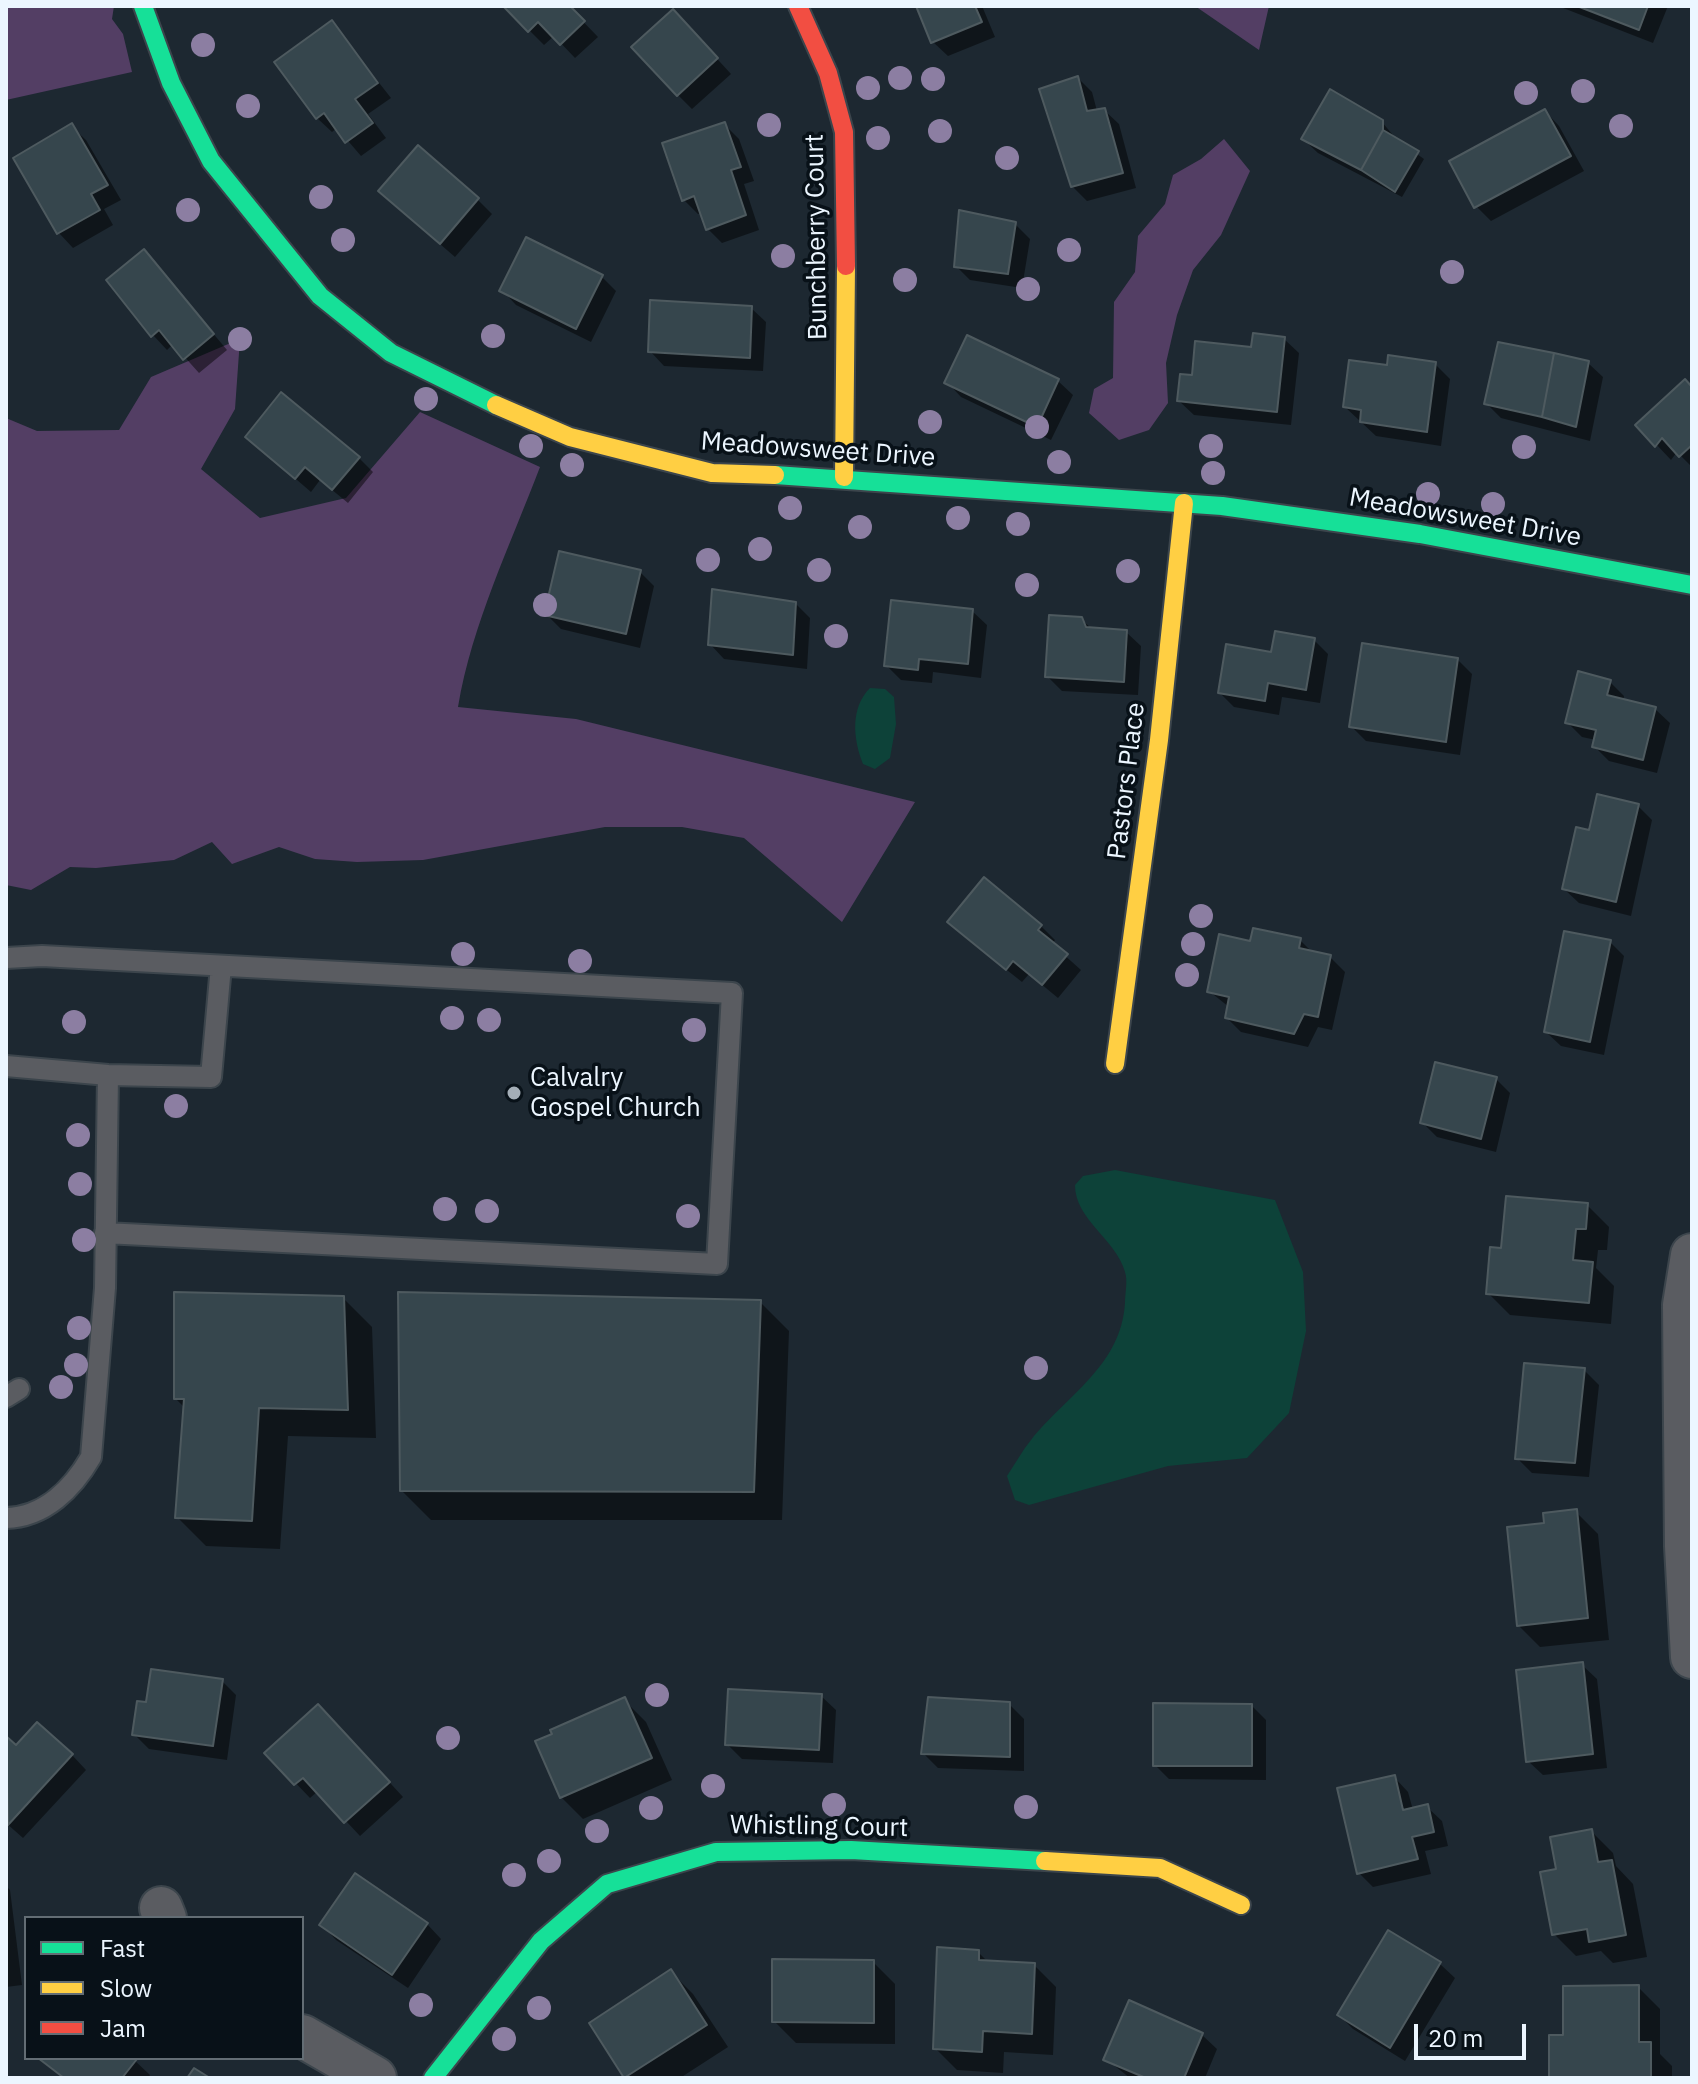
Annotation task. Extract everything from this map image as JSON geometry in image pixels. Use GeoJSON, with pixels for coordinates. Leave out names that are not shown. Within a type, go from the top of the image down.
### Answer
{"type":"FeatureCollection","features":[{"type":"Feature","properties":{"kind":"street","name":"Meadowsweet Drive"},"geometry":{"type":"LineString","coordinates":[[143,6],[171,83],[211,161],[320,296],[391,353],[467,392],[570,437],[635,456],[712,473],[844,477],[1184,503],[1420,534],[1692,585]]}},
{"type":"Feature","properties":{"kind":"street","name":"Bunchberry Court"},"geometry":{"type":"LineString","coordinates":[[798,6],[828,73],[844,132],[847,221],[844,477]]}},
{"type":"Feature","properties":{"kind":"street","name":"Pastors Place"},"geometry":{"type":"LineString","coordinates":[[1115,1064],[1159,740],[1184,503]]}},
{"type":"Feature","properties":{"kind":"street"},"geometry":{"type":"LineString","coordinates":[[1692,1255],[1684,1305],[1686,1546],[1692,1657]]}},
{"type":"Feature","properties":{"kind":"street","name":"Whistling Court"},"geometry":{"type":"LineString","coordinates":[[433,2078],[541,1941],[607,1884],[716,1852],[851,1850],[1160,1868],[1241,1905]]}},
{"type":"Feature","properties":{"kind":"street"},"geometry":{"type":"LineString","coordinates":[[304,2037],[375,2078]]}},
{"type":"Feature","properties":{"kind":"lane"},"geometry":{"type":"LineString","coordinates":[[6,958],[42,956],[732,993],[717,1264],[105,1233]]}},
{"type":"Feature","properties":{"kind":"lane"},"geometry":{"type":"LineString","coordinates":[[6,1066],[108,1075],[211,1077],[221,966]]}},
{"type":"Feature","properties":{"kind":"lane"},"geometry":{"type":"LineString","coordinates":[[7,1516],[32,1512],[58,1498],[78,1478],[91,1457],[105,1288],[108,1075]]}},
{"type":"Feature","properties":{"kind":"shaded area"},"geometry":{"type":"Polygon","coordinates":[[[6,6],[114,6],[112,19],[123,34],[132,72],[6,100],[6,6]]]}},
{"type":"Feature","properties":{"kind":"shaded area"},"geometry":{"type":"Polygon","coordinates":[[[1195,6],[1269,6],[1259,50],[1195,6]]]}},
{"type":"Feature","properties":{"kind":"shaded area"},"geometry":{"type":"Polygon","coordinates":[[[1224,139],[1250,171],[1221,235],[1193,270],[1177,315],[1166,363],[1168,403],[1149,430],[1119,440],[1089,413],[1094,389],[1113,378],[1114,302],[1135,272],[1138,236],[1165,204],[1173,175],[1201,159],[1224,139]]]}},
{"type":"Feature","properties":{"kind":"shaded area"},"geometry":{"type":"Polygon","coordinates":[[[240,339],[235,409],[201,469],[260,518],[346,498],[420,412],[540,467],[482,615],[458,707],[576,719],[915,802],[842,922],[744,838],[682,827],[605,827],[423,860],[357,862],[315,859],[279,847],[232,864],[212,842],[174,860],[96,868],[70,867],[31,890],[6,885],[6,418],[37,431],[119,430],[151,377],[240,339]]]}},
{"type":"Feature","properties":{"kind":"shaded area"},"geometry":{"type":"Polygon","coordinates":[[[870,688],[885,689],[894,697],[896,724],[890,758],[875,769],[863,764],[855,724],[859,705],[870,688]]]}},
{"type":"Feature","properties":{"kind":"shaded area"},"geometry":{"type":"Polygon","coordinates":[[[1115,1170],[1275,1200],[1303,1272],[1306,1331],[1289,1413],[1247,1458],[1168,1466],[1029,1505],[1015,1500],[1007,1476],[1031,1440],[1103,1362],[1114,1345],[1121,1325],[1125,1272],[1113,1249],[1082,1209],[1075,1185],[1083,1176],[1115,1170]]]}},
{"type":"Feature","properties":{"kind":"building"},"geometry":{"type":"Polygon","coordinates":[[[503,6],[570,6],[585,21],[560,45],[538,22],[528,32],[503,6]]]}},
{"type":"Feature","properties":{"kind":"building"},"geometry":{"type":"Polygon","coordinates":[[[916,6],[975,6],[982,22],[931,43],[916,6]]]}},
{"type":"Feature","properties":{"kind":"building"},"geometry":{"type":"Polygon","coordinates":[[[1577,6],[1648,6],[1639,30],[1577,6]]]}},
{"type":"Feature","properties":{"kind":"building"},"geometry":{"type":"Polygon","coordinates":[[[673,9],[718,58],[677,96],[631,47],[673,9]]]}},
{"type":"Feature","properties":{"kind":"building"},"geometry":{"type":"Polygon","coordinates":[[[332,20],[378,83],[355,99],[373,123],[345,143],[324,113],[316,119],[274,62],[332,20]]]}},
{"type":"Feature","properties":{"kind":"building"},"geometry":{"type":"Polygon","coordinates":[[[1078,76],[1087,111],[1105,108],[1123,173],[1071,187],[1039,89],[1078,76]]]}},
{"type":"Feature","properties":{"kind":"building"},"geometry":{"type":"Polygon","coordinates":[[[1330,89],[1383,120],[1383,130],[1361,170],[1301,139],[1330,89]]]}},
{"type":"Feature","properties":{"kind":"building"},"geometry":{"type":"Polygon","coordinates":[[[1545,109],[1571,156],[1474,208],[1449,161],[1545,109]]]}},
{"type":"Feature","properties":{"kind":"building"},"geometry":{"type":"Polygon","coordinates":[[[725,122],[741,167],[731,170],[746,215],[706,230],[694,196],[682,201],[662,143],[725,122]]]}},
{"type":"Feature","properties":{"kind":"building"},"geometry":{"type":"Polygon","coordinates":[[[72,123],[108,185],[91,194],[100,210],[57,234],[13,158],[72,123]]]}},
{"type":"Feature","properties":{"kind":"building"},"geometry":{"type":"Polygon","coordinates":[[[1383,130],[1419,151],[1395,192],[1361,170],[1383,130]]]}},
{"type":"Feature","properties":{"kind":"building"},"geometry":{"type":"Polygon","coordinates":[[[418,145],[479,198],[440,244],[378,191],[418,145]]]}},
{"type":"Feature","properties":{"kind":"building"},"geometry":{"type":"Polygon","coordinates":[[[959,210],[1016,222],[1008,274],[954,267],[959,210]]]}},
{"type":"Feature","properties":{"kind":"building"},"geometry":{"type":"Polygon","coordinates":[[[526,237],[603,275],[576,329],[499,291],[526,237]]]}},
{"type":"Feature","properties":{"kind":"building"},"geometry":{"type":"Polygon","coordinates":[[[144,249],[214,334],[183,360],[159,330],[151,337],[106,280],[144,249]]]}},
{"type":"Feature","properties":{"kind":"building"},"geometry":{"type":"Polygon","coordinates":[[[650,300],[752,306],[750,358],[648,352],[650,300]]]}},
{"type":"Feature","properties":{"kind":"building"},"geometry":{"type":"Polygon","coordinates":[[[1253,333],[1285,337],[1277,412],[1177,401],[1180,374],[1192,375],[1195,341],[1251,347],[1253,333]]]}},
{"type":"Feature","properties":{"kind":"building"},"geometry":{"type":"Polygon","coordinates":[[[967,335],[1059,379],[1037,427],[944,383],[967,335]]]}},
{"type":"Feature","properties":{"kind":"building"},"geometry":{"type":"Polygon","coordinates":[[[1498,342],[1554,353],[1542,417],[1484,404],[1498,342]]]}},
{"type":"Feature","properties":{"kind":"building"},"geometry":{"type":"Polygon","coordinates":[[[1554,353],[1589,361],[1576,427],[1542,417],[1554,353]]]}},
{"type":"Feature","properties":{"kind":"building"},"geometry":{"type":"Polygon","coordinates":[[[1388,355],[1436,362],[1427,432],[1360,422],[1361,410],[1343,407],[1349,360],[1387,365],[1388,355]]]}},
{"type":"Feature","properties":{"kind":"building"},"geometry":{"type":"Polygon","coordinates":[[[1685,379],[1692,387],[1692,445],[1679,457],[1662,438],[1655,447],[1635,425],[1685,379]]]}},
{"type":"Feature","properties":{"kind":"building"},"geometry":{"type":"Polygon","coordinates":[[[281,392],[360,457],[332,490],[305,467],[295,479],[245,437],[281,392]]]}},
{"type":"Feature","properties":{"kind":"building"},"geometry":{"type":"Polygon","coordinates":[[[559,551],[641,570],[626,634],[544,615],[559,551]]]}},
{"type":"Feature","properties":{"kind":"building"},"geometry":{"type":"Polygon","coordinates":[[[712,589],[796,602],[793,655],[708,645],[712,589]]]}},
{"type":"Feature","properties":{"kind":"building"},"geometry":{"type":"Polygon","coordinates":[[[891,600],[973,609],[968,664],[919,659],[918,670],[884,666],[891,600]]]}},
{"type":"Feature","properties":{"kind":"building"},"geometry":{"type":"Polygon","coordinates":[[[1049,615],[1082,617],[1086,627],[1127,630],[1124,682],[1045,677],[1049,615]]]}},
{"type":"Feature","properties":{"kind":"building"},"geometry":{"type":"Polygon","coordinates":[[[1275,631],[1315,638],[1306,690],[1268,683],[1265,701],[1218,693],[1226,644],[1271,652],[1275,631]]]}},
{"type":"Feature","properties":{"kind":"building"},"geometry":{"type":"Polygon","coordinates":[[[1362,643],[1458,658],[1446,742],[1349,727],[1362,643]]]}},
{"type":"Feature","properties":{"kind":"building"},"geometry":{"type":"Polygon","coordinates":[[[1578,671],[1611,680],[1607,695],[1656,707],[1643,760],[1592,747],[1596,730],[1565,723],[1578,671]]]}},
{"type":"Feature","properties":{"kind":"building"},"geometry":{"type":"Polygon","coordinates":[[[1597,794],[1639,804],[1616,902],[1562,889],[1576,827],[1589,830],[1597,794]]]}},
{"type":"Feature","properties":{"kind":"building"},"geometry":{"type":"Polygon","coordinates":[[[984,877],[1042,925],[1038,930],[1068,954],[1042,985],[1013,961],[1006,970],[947,922],[984,877]]]}},
{"type":"Feature","properties":{"kind":"building"},"geometry":{"type":"Polygon","coordinates":[[[1253,928],[1301,938],[1299,948],[1331,955],[1318,1017],[1304,1014],[1294,1034],[1225,1018],[1229,997],[1207,992],[1219,934],[1250,941],[1253,928]]]}},
{"type":"Feature","properties":{"kind":"building"},"geometry":{"type":"Polygon","coordinates":[[[1564,931],[1611,940],[1590,1042],[1544,1032],[1564,931]]]}},
{"type":"Feature","properties":{"kind":"building"},"geometry":{"type":"Polygon","coordinates":[[[1435,1062],[1497,1077],[1481,1139],[1420,1123],[1435,1062]]]}},
{"type":"Feature","properties":{"kind":"building"},"geometry":{"type":"Polygon","coordinates":[[[1506,1196],[1588,1203],[1586,1229],[1576,1229],[1573,1260],[1593,1262],[1589,1303],[1486,1294],[1490,1247],[1501,1248],[1506,1196]]]}},
{"type":"Feature","properties":{"kind":"building"},"geometry":{"type":"Polygon","coordinates":[[[174,1292],[344,1296],[348,1410],[259,1408],[252,1521],[175,1518],[184,1399],[174,1399],[174,1292]]]}},
{"type":"Feature","properties":{"kind":"building"},"geometry":{"type":"Polygon","coordinates":[[[398,1292],[761,1300],[754,1492],[400,1491],[398,1292]]]}},
{"type":"Feature","properties":{"kind":"building"},"geometry":{"type":"Polygon","coordinates":[[[1524,1363],[1585,1368],[1575,1463],[1515,1459],[1524,1363]]]}},
{"type":"Feature","properties":{"kind":"building"},"geometry":{"type":"Polygon","coordinates":[[[1577,1509],[1588,1618],[1517,1626],[1507,1527],[1544,1523],[1543,1513],[1577,1509]]]}},
{"type":"Feature","properties":{"kind":"building"},"geometry":{"type":"Polygon","coordinates":[[[1583,1662],[1593,1754],[1526,1762],[1516,1670],[1583,1662]]]}},
{"type":"Feature","properties":{"kind":"building"},"geometry":{"type":"Polygon","coordinates":[[[151,1669],[223,1679],[213,1746],[132,1735],[137,1701],[146,1702],[151,1669]]]}},
{"type":"Feature","properties":{"kind":"building"},"geometry":{"type":"Polygon","coordinates":[[[728,1689],[822,1694],[819,1750],[725,1745],[728,1689]]]}},
{"type":"Feature","properties":{"kind":"building"},"geometry":{"type":"Polygon","coordinates":[[[625,1697],[652,1758],[560,1798],[535,1741],[552,1734],[550,1730],[625,1697]]]}},
{"type":"Feature","properties":{"kind":"building"},"geometry":{"type":"Polygon","coordinates":[[[928,1697],[1010,1702],[1010,1757],[921,1754],[928,1697]]]}},
{"type":"Feature","properties":{"kind":"building"},"geometry":{"type":"Polygon","coordinates":[[[1153,1703],[1252,1704],[1252,1766],[1153,1766],[1153,1703]]]}},
{"type":"Feature","properties":{"kind":"building"},"geometry":{"type":"Polygon","coordinates":[[[318,1704],[390,1782],[344,1823],[303,1778],[294,1785],[264,1753],[318,1704]]]}},
{"type":"Feature","properties":{"kind":"building"},"geometry":{"type":"Polygon","coordinates":[[[37,1722],[73,1754],[8,1825],[6,1736],[16,1745],[37,1722]]]}},
{"type":"Feature","properties":{"kind":"building"},"geometry":{"type":"Polygon","coordinates":[[[1395,1775],[1403,1810],[1428,1804],[1434,1832],[1412,1837],[1418,1859],[1357,1874],[1337,1788],[1395,1775]]]}},
{"type":"Feature","properties":{"kind":"building"},"geometry":{"type":"Polygon","coordinates":[[[1592,1829],[1598,1862],[1612,1860],[1626,1935],[1589,1942],[1587,1929],[1552,1935],[1540,1872],[1556,1869],[1550,1837],[1592,1829]]]}},
{"type":"Feature","properties":{"kind":"building"},"geometry":{"type":"Polygon","coordinates":[[[355,1873],[428,1923],[392,1975],[319,1925],[355,1873]]]}},
{"type":"Feature","properties":{"kind":"building"},"geometry":{"type":"Polygon","coordinates":[[[1388,1930],[1441,1962],[1390,2048],[1337,2015],[1388,1930]]]}},
{"type":"Feature","properties":{"kind":"building"},"geometry":{"type":"Polygon","coordinates":[[[937,1947],[979,1950],[979,1960],[1035,1963],[1032,2034],[983,2031],[982,2052],[933,2049],[937,1947]]]}},
{"type":"Feature","properties":{"kind":"building"},"geometry":{"type":"Polygon","coordinates":[[[772,1959],[874,1960],[874,2023],[772,2022],[772,1959]]]}},
{"type":"Feature","properties":{"kind":"building"},"geometry":{"type":"Polygon","coordinates":[[[671,1969],[707,2025],[624,2078],[589,2023],[671,1969]]]}},
{"type":"Feature","properties":{"kind":"building"},"geometry":{"type":"Polygon","coordinates":[[[1639,1985],[1639,2042],[1651,2042],[1651,2078],[1549,2078],[1549,2035],[1563,2035],[1563,1986],[1639,1985]]]}},
{"type":"Feature","properties":{"kind":"building"},"geometry":{"type":"Polygon","coordinates":[[[1129,2000],[1203,2033],[1184,2078],[1146,2078],[1103,2060],[1129,2000]]]}},
{"type":"Feature","properties":{"kind":"building"},"geometry":{"type":"Polygon","coordinates":[[[41,2060],[136,2060],[122,2078],[64,2078],[41,2060]]]}},
{"type":"Feature","properties":{"kind":"building"},"geometry":{"type":"Polygon","coordinates":[[[194,2068],[210,2078],[187,2078],[194,2068]]]}},
{"type":"Feature","properties":{"kind":"traffic: fast"},"geometry":{"type":"LineString","coordinates":[[143,6],[171,83],[211,161],[320,296],[391,353],[496,405]]}},
{"type":"Feature","properties":{"kind":"traffic: fast"},"geometry":{"type":"LineString","coordinates":[[775,475],[1222,506],[1420,534],[1692,585]]}},
{"type":"Feature","properties":{"kind":"traffic: fast"},"geometry":{"type":"LineString","coordinates":[[433,2078],[541,1941],[607,1884],[716,1852],[851,1850],[1045,1861]]}},
{"type":"Feature","properties":{"kind":"traffic: slow"},"geometry":{"type":"LineString","coordinates":[[844,477],[846,266]]}},
{"type":"Feature","properties":{"kind":"traffic: slow"},"geometry":{"type":"LineString","coordinates":[[496,405],[570,437],[712,473],[775,475]]}},
{"type":"Feature","properties":{"kind":"traffic: slow"},"geometry":{"type":"LineString","coordinates":[[1115,1064],[1159,740],[1184,503]]}},
{"type":"Feature","properties":{"kind":"traffic: slow"},"geometry":{"type":"LineString","coordinates":[[1045,1861],[1160,1868],[1241,1905]]}},
{"type":"Feature","properties":{"kind":"traffic: jam"},"geometry":{"type":"LineString","coordinates":[[798,6],[828,73],[844,132],[846,266]]}},
{"type":"Feature","properties":{"kind":"place","name":"Calvalry Gospel Church"},"geometry":{"type":"Point","coordinates":[514,1093]}}]}
